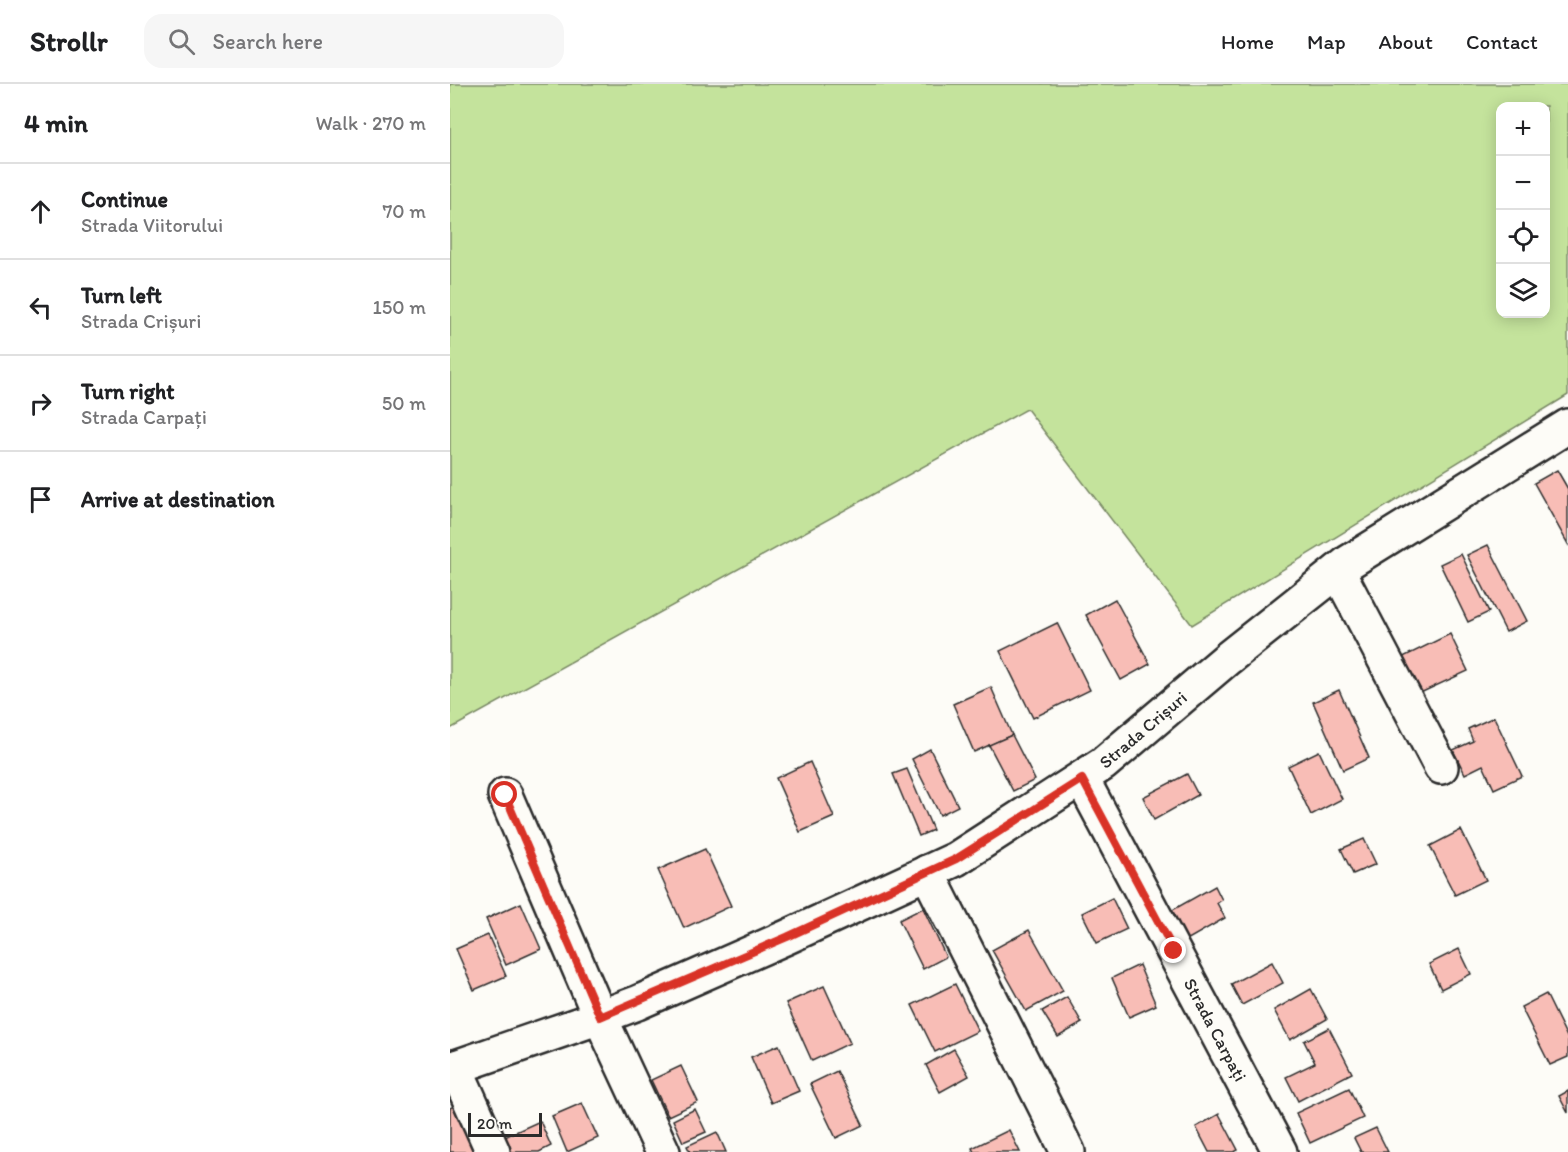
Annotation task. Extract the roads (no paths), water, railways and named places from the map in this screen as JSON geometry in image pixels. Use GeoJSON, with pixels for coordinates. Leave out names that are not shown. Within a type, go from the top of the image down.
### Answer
{"type":"FeatureCollection","features":[{"type":"Feature","properties":{"kind":"street","name":"Strada Crișuri"},"geometry":{"type":"LineString","coordinates":[[452,1068],[600,1017],[787,937],[956,859],[1082,779],[1349,562],[1568,426]]}},
{"type":"Feature","properties":{"kind":"street"},"geometry":{"type":"LineString","coordinates":[[1338,571],[1441,767]]}},
{"type":"Feature","properties":{"kind":"street","name":"Strada Carpați"},"geometry":{"type":"LineString","coordinates":[[1082,779],[1280,1152]]}},
{"type":"Feature","properties":{"kind":"street"},"geometry":{"type":"LineString","coordinates":[[505,795],[600,1017],[663,1152]]}},
{"type":"Feature","properties":{"kind":"street"},"geometry":{"type":"LineString","coordinates":[[927,872],[1068,1152]]}},
{"type":"Feature","properties":{"kind":"street"},"geometry":{"type":"LineString","coordinates":[[452,1068],[494,1152]]}}]}
